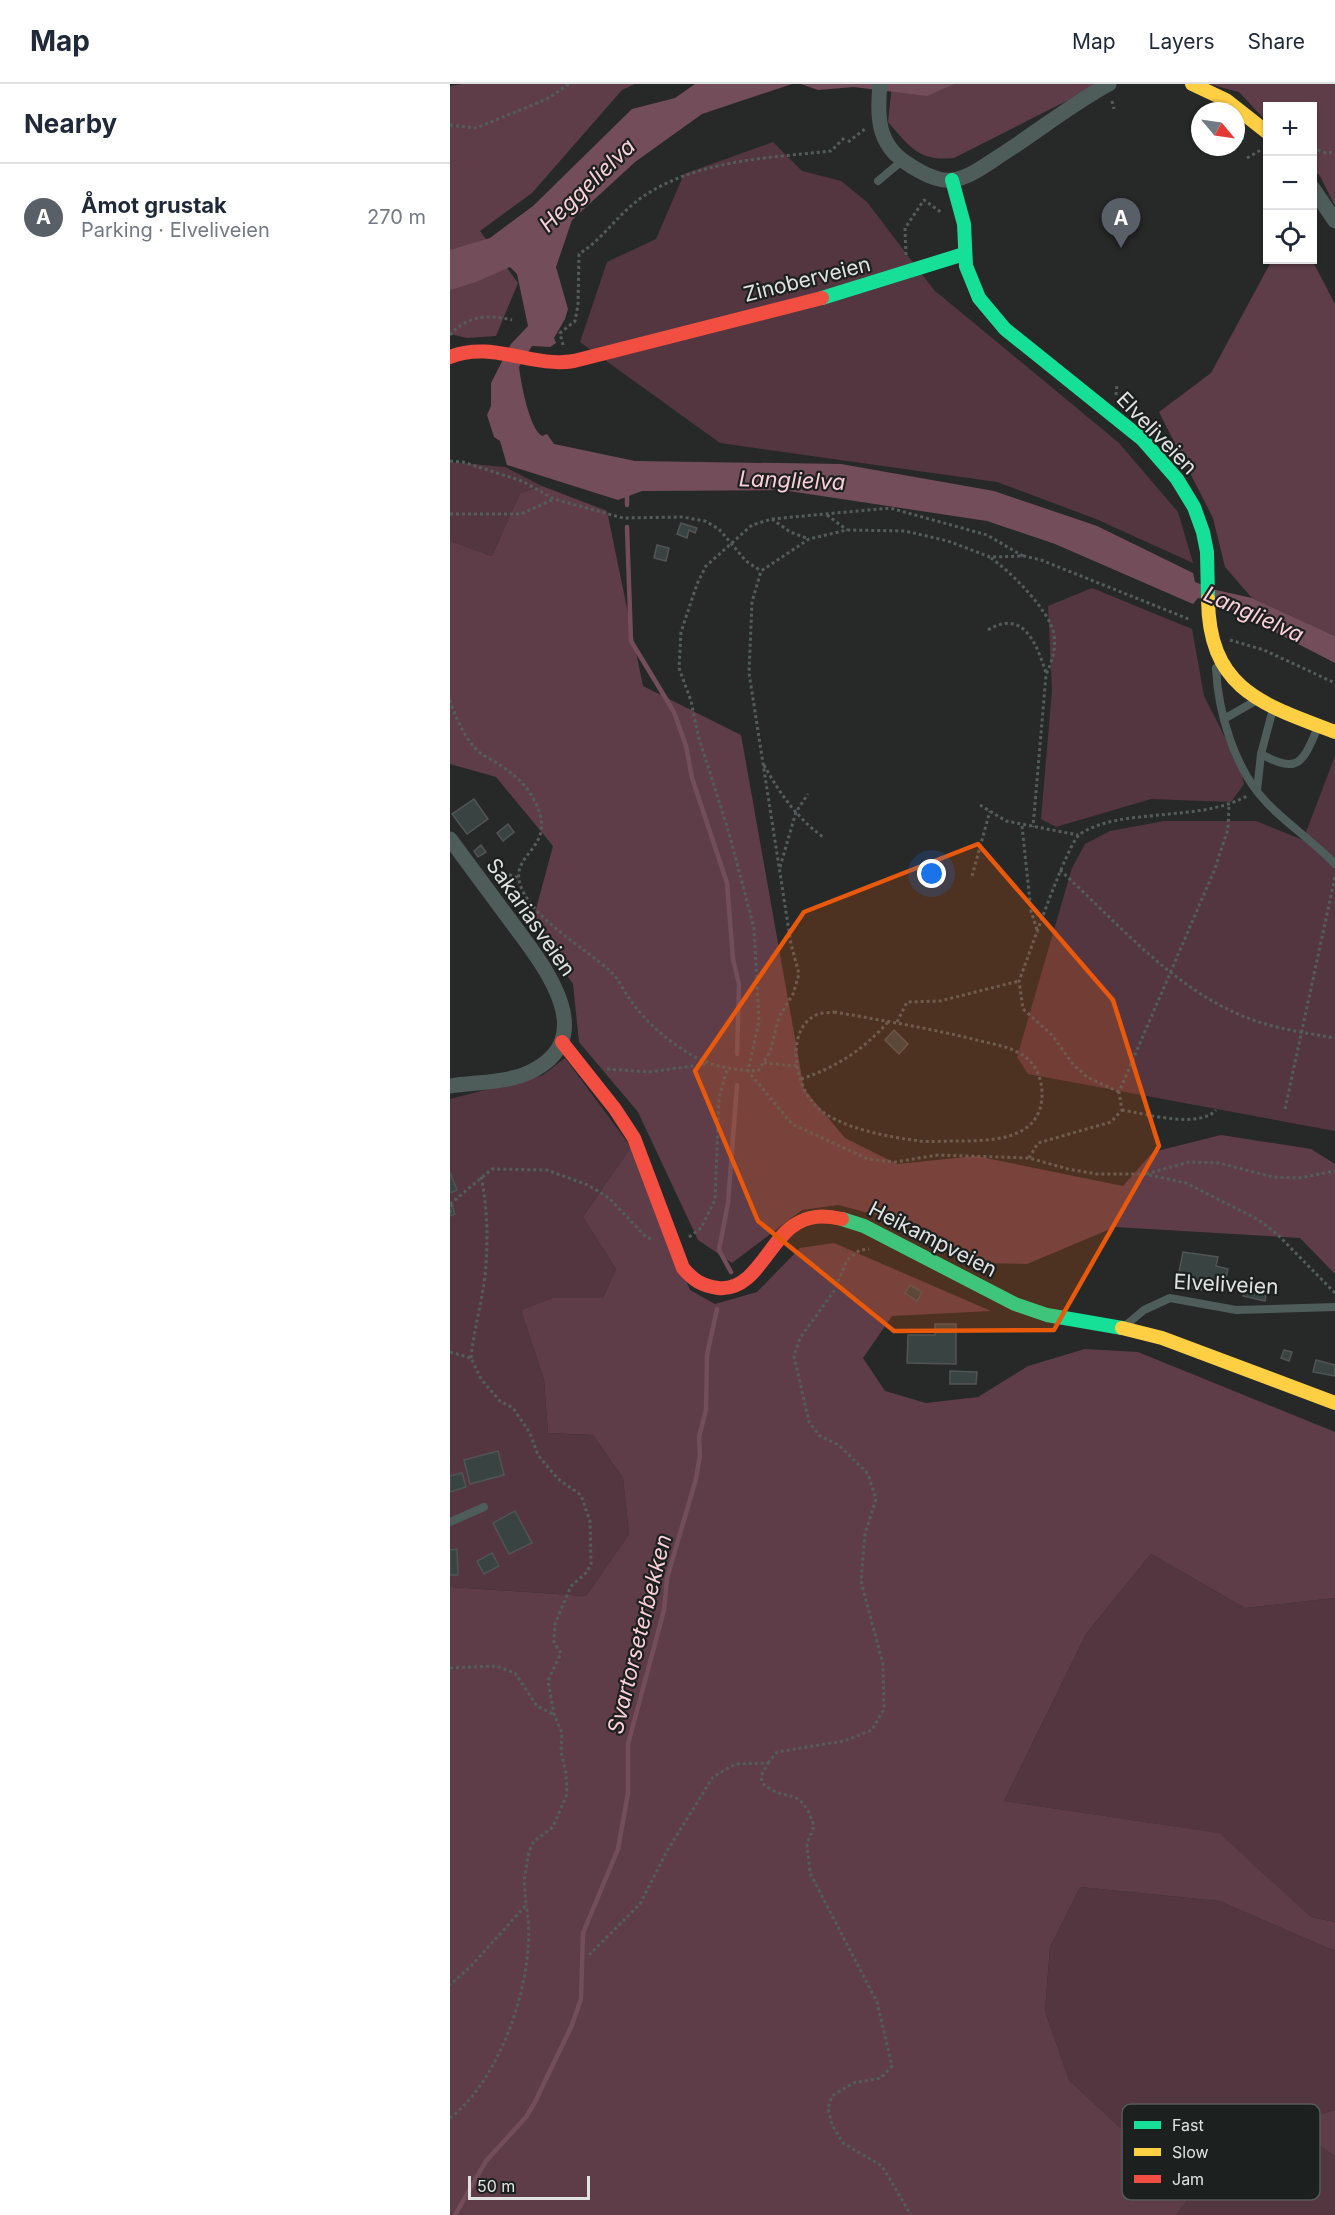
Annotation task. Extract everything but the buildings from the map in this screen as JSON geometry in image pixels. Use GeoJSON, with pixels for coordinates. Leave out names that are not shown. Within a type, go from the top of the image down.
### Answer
{"type":"FeatureCollection","features":[{"type":"Feature","properties":{"kind":"street"},"geometry":{"type":"LineString","coordinates":[[880,84],[878,108],[883,138],[903,160],[933,177],[952,180],[994,166],[1109,84]]}},
{"type":"Feature","properties":{"kind":"street"},"geometry":{"type":"LineString","coordinates":[[1192,84],[1226,100],[1263,129]]}},
{"type":"Feature","properties":{"kind":"street"},"geometry":{"type":"LineString","coordinates":[[952,180],[965,225],[964,254]]}},
{"type":"Feature","properties":{"kind":"street"},"geometry":{"type":"LineString","coordinates":[[1317,194],[1335,221]]}},
{"type":"Feature","properties":{"kind":"street","name":"Zinoberveien"},"geometry":{"type":"LineString","coordinates":[[450,357],[478,349],[542,362],[574,361],[905,275],[964,254]]}},
{"type":"Feature","properties":{"kind":"street","name":"Elveliveien"},"geometry":{"type":"LineString","coordinates":[[964,254],[978,295],[1000,324],[1115,416],[1180,483],[1197,515],[1207,550],[1207,620],[1210,638],[1216,654],[1234,681],[1273,708],[1335,732]]}},
{"type":"Feature","properties":{"kind":"street","name":"Sakariasveien"},"geometry":{"type":"LineString","coordinates":[[450,839],[555,983],[562,1006],[562,1042]]}},
{"type":"Feature","properties":{"kind":"street"},"geometry":{"type":"LineString","coordinates":[[450,1086],[514,1078],[531,1072],[549,1058],[562,1042]]}},
{"type":"Feature","properties":{"kind":"street","name":"Heikampveien"},"geometry":{"type":"LineString","coordinates":[[562,1042],[584,1067],[627,1126],[639,1147],[683,1268],[692,1279],[705,1287],[723,1289],[750,1275],[781,1237],[798,1222],[815,1217],[839,1218],[864,1226],[1015,1304],[1047,1315],[1123,1328],[1203,1353],[1335,1403]]}},
{"type":"Feature","properties":{"kind":"lane"},"geometry":{"type":"LineString","coordinates":[[878,181],[903,160]]}},
{"type":"Feature","properties":{"kind":"lane"},"geometry":{"type":"LineString","coordinates":[[1216,654],[1217,684],[1224,719],[1243,768],[1257,791],[1335,864]]}},
{"type":"Feature","properties":{"kind":"lane"},"geometry":{"type":"LineString","coordinates":[[1224,719],[1259,699]]}},
{"type":"Feature","properties":{"kind":"lane"},"geometry":{"type":"LineString","coordinates":[[1257,791],[1261,754],[1273,708]]}},
{"type":"Feature","properties":{"kind":"lane"},"geometry":{"type":"LineString","coordinates":[[1261,754],[1281,765],[1292,765],[1303,757],[1318,726]]}},
{"type":"Feature","properties":{"kind":"lane","name":"Elveliveien"},"geometry":{"type":"LineString","coordinates":[[1123,1328],[1144,1310],[1170,1298],[1236,1310],[1335,1306]]}},
{"type":"Feature","properties":{"kind":"lane"},"geometry":{"type":"LineString","coordinates":[[450,1522],[484,1507]]}},
{"type":"Feature","properties":{"kind":"path"},"geometry":{"type":"LineString","coordinates":[[450,125],[476,128],[547,99],[569,84]]}},
{"type":"Feature","properties":{"kind":"path"},"geometry":{"type":"LineString","coordinates":[[848,142],[865,130],[864,120]]}},
{"type":"Feature","properties":{"kind":"path"},"geometry":{"type":"LineString","coordinates":[[574,361],[561,342],[560,333],[574,321],[578,305],[579,254],[593,246],[638,201],[657,188],[701,171],[751,160],[831,151],[844,138]]}},
{"type":"Feature","properties":{"kind":"path"},"geometry":{"type":"LineString","coordinates":[[1317,149],[1335,152]]}},
{"type":"Feature","properties":{"kind":"path"},"geometry":{"type":"LineString","coordinates":[[1247,158],[1263,150]]}},
{"type":"Feature","properties":{"kind":"path"},"geometry":{"type":"LineString","coordinates":[[905,275],[905,228],[912,214],[924,200],[946,218]]}},
{"type":"Feature","properties":{"kind":"path"},"geometry":{"type":"LineString","coordinates":[[450,335],[459,324],[476,318],[494,316],[512,320]]}},
{"type":"Feature","properties":{"kind":"path"},"geometry":{"type":"LineString","coordinates":[[450,461],[463,462],[522,481],[554,499],[633,520],[682,518],[705,521],[719,529],[746,561],[761,571]]}},
{"type":"Feature","properties":{"kind":"path"},"geometry":{"type":"LineString","coordinates":[[450,514],[521,514],[554,499]]}},
{"type":"Feature","properties":{"kind":"path"},"geometry":{"type":"LineString","coordinates":[[748,1071],[759,1021],[754,928],[729,833],[698,735],[692,700],[679,668],[681,632],[697,584],[706,566],[752,525],[772,519],[890,508],[987,535],[1024,556],[1062,567],[1190,620],[1207,620]]}},
{"type":"Feature","properties":{"kind":"path"},"geometry":{"type":"LineString","coordinates":[[825,514],[847,530]]}},
{"type":"Feature","properties":{"kind":"path"},"geometry":{"type":"LineString","coordinates":[[772,519],[790,532],[809,539]]}},
{"type":"Feature","properties":{"kind":"path"},"geometry":{"type":"LineString","coordinates":[[450,700],[459,724],[479,753],[517,777],[531,795],[540,813],[540,835],[520,870],[519,878],[522,889],[538,912],[614,974],[642,1015],[683,1050],[709,1064],[728,1070],[758,1071],[764,1063],[779,1017],[794,994],[799,974],[791,944],[749,673],[752,602],[761,571],[809,539],[847,530],[905,531],[948,542],[990,557],[1011,572],[1037,604],[1053,631],[1054,655],[1046,675],[1033,827]]}},
{"type":"Feature","properties":{"kind":"path"},"geometry":{"type":"LineString","coordinates":[[990,557],[1024,556]]}},
{"type":"Feature","properties":{"kind":"path"},"geometry":{"type":"LineString","coordinates":[[988,630],[999,623],[1007,623],[1026,631],[1040,654],[1046,675]]}},
{"type":"Feature","properties":{"kind":"path"},"geometry":{"type":"LineString","coordinates":[[1210,638],[1226,639],[1264,650],[1335,683]]}},
{"type":"Feature","properties":{"kind":"path"},"geometry":{"type":"LineString","coordinates":[[761,761],[783,798],[824,837]]}},
{"type":"Feature","properties":{"kind":"path"},"geometry":{"type":"LineString","coordinates":[[980,805],[1006,821],[1022,826],[1078,835],[1116,820],[1229,806],[1257,791]]}},
{"type":"Feature","properties":{"kind":"path"},"geometry":{"type":"LineString","coordinates":[[780,870],[796,812],[808,794]]}},
{"type":"Feature","properties":{"kind":"path"},"geometry":{"type":"LineString","coordinates":[[1122,1110],[1119,1092],[1214,872],[1228,829],[1229,806]]}},
{"type":"Feature","properties":{"kind":"path"},"geometry":{"type":"LineString","coordinates":[[972,876],[990,811]]}},
{"type":"Feature","properties":{"kind":"path"},"geometry":{"type":"LineString","coordinates":[[1022,826],[1030,912],[1038,934]]}},
{"type":"Feature","properties":{"kind":"path"},"geometry":{"type":"LineString","coordinates":[[1078,835],[1060,870],[1019,981],[1023,1009],[1052,1035],[1071,1063],[1088,1077],[1119,1092]]}},
{"type":"Feature","properties":{"kind":"path"},"geometry":{"type":"LineString","coordinates":[[472,869],[499,870],[519,878]]}},
{"type":"Feature","properties":{"kind":"path"},"geometry":{"type":"LineString","coordinates":[[1060,870],[1170,971],[1237,1013],[1300,1031],[1335,1038]]}},
{"type":"Feature","properties":{"kind":"path"},"geometry":{"type":"LineString","coordinates":[[1285,1109],[1335,877]]}},
{"type":"Feature","properties":{"kind":"path"},"geometry":{"type":"LineString","coordinates":[[897,1022],[907,1002],[940,1001],[1019,981]]}},
{"type":"Feature","properties":{"kind":"path"},"geometry":{"type":"LineString","coordinates":[[834,1012],[889,1021],[991,1042],[1026,1057],[1036,1070],[1042,1093],[1040,1107],[1029,1125],[1006,1138],[977,1141],[923,1141],[875,1134],[827,1114],[814,1104],[797,1066],[797,1047],[803,1026],[816,1014],[834,1012]]}},
{"type":"Feature","properties":{"kind":"path"},"geometry":{"type":"LineString","coordinates":[[801,1079],[832,1069],[851,1057],[872,1040],[889,1021]]}},
{"type":"Feature","properties":{"kind":"path"},"geometry":{"type":"LineString","coordinates":[[764,1063],[797,1066]]}},
{"type":"Feature","properties":{"kind":"path"},"geometry":{"type":"LineString","coordinates":[[584,1067],[649,1072],[709,1064]]}},
{"type":"Feature","properties":{"kind":"path"},"geometry":{"type":"LineString","coordinates":[[450,1213],[452,1203],[492,1169],[547,1170],[570,1177],[609,1198],[646,1238],[663,1244],[691,1236],[701,1228],[715,1200],[719,1098],[728,1070]]}},
{"type":"Feature","properties":{"kind":"path"},"geometry":{"type":"LineString","coordinates":[[748,1071],[792,1124],[868,1159],[895,1162],[938,1155],[1029,1158],[1048,1165],[1097,1174],[1145,1174],[1186,1183],[1209,1192],[1259,1220],[1278,1235],[1335,1293]]}},
{"type":"Feature","properties":{"kind":"path"},"geometry":{"type":"LineString","coordinates":[[1029,1158],[1038,1143],[1111,1122],[1122,1110]]}},
{"type":"Feature","properties":{"kind":"path"},"geometry":{"type":"LineString","coordinates":[[1122,1110],[1198,1120],[1210,1116],[1216,1110]]}},
{"type":"Feature","properties":{"kind":"path"},"geometry":{"type":"LineString","coordinates":[[1145,1174],[1189,1162],[1219,1162],[1273,1177],[1299,1178],[1335,1171]]}},
{"type":"Feature","properties":{"kind":"path"},"geometry":{"type":"LineString","coordinates":[[450,2118],[486,2078],[508,2032],[527,1967],[530,1925],[524,1881],[529,1851],[534,1841],[553,1827],[567,1794],[561,1751],[562,1733],[554,1714],[548,1681],[561,1653],[554,1643],[555,1624],[571,1586],[587,1572],[591,1564],[590,1521],[581,1495],[558,1479],[538,1455],[530,1433],[513,1408],[500,1401],[482,1379],[471,1358],[474,1327],[486,1267],[486,1199],[481,1176]]}},
{"type":"Feature","properties":{"kind":"path"},"geometry":{"type":"LineString","coordinates":[[870,1249],[860,1250],[847,1260],[834,1292],[800,1338],[794,1356],[809,1422],[820,1436],[839,1445],[868,1474],[876,1499],[865,1534],[861,1581],[883,1664],[884,1709],[872,1730],[844,1742],[777,1752],[761,1776],[762,1783],[771,1791],[795,1797],[808,1806],[814,1826],[807,1844],[810,1873],[877,2002],[891,2054],[892,2066],[881,2078],[853,2083],[832,2096],[828,2108],[832,2125],[843,2143],[882,2166],[911,2215]]}},
{"type":"Feature","properties":{"kind":"path"},"geometry":{"type":"LineString","coordinates":[[450,1352],[471,1358]]}},
{"type":"Feature","properties":{"kind":"path"},"geometry":{"type":"LineString","coordinates":[[450,1668],[496,1665],[515,1673],[537,1706],[554,1714]]}},
{"type":"Feature","properties":{"kind":"path"},"geometry":{"type":"LineString","coordinates":[[589,1954],[640,1904],[667,1851],[713,1777],[735,1764],[768,1763]]}},
{"type":"Feature","properties":{"kind":"path"},"geometry":{"type":"LineString","coordinates":[[450,1985],[472,1965],[526,1905]]}},
{"type":"Feature","properties":{"kind":"highlighted area"},"geometry":{"type":"Polygon","coordinates":[[[978,844],[1113,1000],[1159,1146],[1054,1330],[894,1331],[758,1221],[695,1071],[804,912],[978,844]]]}},
{"type":"Feature","properties":{"kind":"shaded area"},"geometry":{"type":"Polygon","coordinates":[[[462,84],[635,84],[622,90],[532,193],[480,231],[518,283],[496,336],[467,338],[450,334],[450,86],[462,84]]]}},
{"type":"Feature","properties":{"kind":"shaded area"},"geometry":{"type":"Polygon","coordinates":[[[892,84],[1100,84],[954,158],[942,159],[923,155],[909,145],[888,122],[892,84]]]}},
{"type":"Feature","properties":{"kind":"shaded area"},"geometry":{"type":"Polygon","coordinates":[[[1209,84],[1335,84],[1335,206],[1317,173],[1317,102],[1263,102],[1263,118],[1239,92],[1209,84]]]}},
{"type":"Feature","properties":{"kind":"shaded area"},"geometry":{"type":"Polygon","coordinates":[[[773,142],[802,171],[841,181],[867,202],[934,290],[1119,443],[1178,512],[1193,563],[1096,519],[997,482],[720,443],[580,342],[607,262],[656,239],[684,174],[773,142]]]}},
{"type":"Feature","properties":{"kind":"shaded area"},"geometry":{"type":"Polygon","coordinates":[[[1270,264],[1314,264],[1335,304],[1335,636],[1252,598],[1225,567],[1213,518],[1159,412],[1211,373],[1270,264]]]}},
{"type":"Feature","properties":{"kind":"shaded area"},"geometry":{"type":"Polygon","coordinates":[[[450,462],[505,467],[542,486],[520,493],[492,556],[450,541],[450,462]]]}},
{"type":"Feature","properties":{"kind":"shaded area"},"geometry":{"type":"Polygon","coordinates":[[[542,486],[607,511],[643,686],[741,735],[804,1089],[845,1138],[897,1164],[976,1156],[1123,1186],[1153,1152],[1221,1135],[1311,1149],[1335,1164],[1335,1274],[1300,1238],[1115,1227],[1027,1264],[978,1263],[937,1237],[892,1219],[838,1205],[802,1210],[732,1263],[698,1240],[638,1112],[579,1042],[573,984],[532,924],[553,846],[496,777],[450,764],[450,541],[492,556],[520,493],[542,486]]]}},
{"type":"Feature","properties":{"kind":"shaded area"},"geometry":{"type":"Polygon","coordinates":[[[1092,588],[1192,629],[1204,696],[1240,767],[1244,784],[1231,802],[1151,799],[1056,827],[1041,819],[1052,691],[1048,606],[1092,588]]]}},
{"type":"Feature","properties":{"kind":"shaded area"},"geometry":{"type":"Polygon","coordinates":[[[1335,756],[1335,1131],[1028,1074],[1017,1057],[1072,868],[1085,844],[1110,831],[1164,821],[1256,821],[1303,840],[1335,756]]]}},
{"type":"Feature","properties":{"kind":"shaded area"},"geometry":{"type":"Polygon","coordinates":[[[565,1058],[631,1147],[583,1217],[616,1269],[603,1298],[552,1298],[521,1310],[544,1380],[548,1433],[593,1435],[623,1478],[629,1534],[586,1596],[450,1587],[450,1099],[543,1075],[565,1058]]]}},
{"type":"Feature","properties":{"kind":"shaded area"},"geometry":{"type":"Polygon","coordinates":[[[631,1147],[690,1290],[715,1304],[757,1292],[800,1248],[834,1243],[991,1311],[892,1316],[863,1358],[885,1391],[926,1403],[978,1397],[1028,1366],[1085,1349],[1138,1352],[1335,1432],[1335,1598],[1245,1608],[1151,1554],[1086,1634],[1004,1801],[1219,1833],[1311,1917],[1335,1922],[1335,1951],[1219,1901],[1080,1887],[1050,1947],[1045,2011],[1069,2080],[1122,2129],[1122,2200],[1187,2200],[1176,2215],[450,2215],[450,1587],[586,1596],[629,1534],[623,1478],[593,1435],[548,1433],[544,1380],[521,1310],[552,1298],[603,1298],[616,1269],[583,1217],[631,1147]]]}},
{"type":"Feature","properties":{"kind":"shaded area"},"geometry":{"type":"Polygon","coordinates":[[[1151,1554],[1245,1608],[1335,1598],[1335,1922],[1311,1917],[1218,1833],[1004,1801],[1086,1634],[1151,1554]]]}},
{"type":"Feature","properties":{"kind":"shaded area"},"geometry":{"type":"Polygon","coordinates":[[[1080,1887],[1219,1901],[1335,1951],[1335,2110],[1320,2114],[1320,2104],[1122,2104],[1122,2129],[1069,2080],[1045,2011],[1050,1947],[1080,1887]]]}},
{"type":"Feature","properties":{"kind":"shaded area"},"geometry":{"type":"Polygon","coordinates":[[[1335,2110],[1335,2156],[1320,2146],[1320,2114],[1335,2110]]]}},
{"type":"Feature","properties":{"kind":"shaded area"},"geometry":{"type":"Polygon","coordinates":[[[1320,2146],[1335,2156],[1335,2215],[1176,2215],[1187,2200],[1320,2200],[1320,2146]]]}},
{"type":"Feature","properties":{"kind":"water"},"geometry":{"type":"Polygon","coordinates":[[[695,84],[792,84],[702,114],[635,162],[572,220],[556,267],[568,309],[565,319],[554,338],[556,343],[550,347],[532,346],[519,367],[533,424],[542,436],[547,434],[554,444],[635,461],[841,464],[994,491],[1097,526],[1193,573],[1195,582],[1216,590],[1252,598],[1335,636],[1335,663],[1219,603],[1198,598],[1193,604],[1055,544],[987,521],[782,490],[642,491],[618,500],[507,465],[500,441],[494,437],[487,415],[491,406],[491,383],[511,344],[528,326],[517,274],[510,267],[476,282],[450,290],[450,250],[490,238],[533,206],[632,109],[675,98],[695,84]]]}},
{"type":"Feature","properties":{"kind":"water"},"geometry":{"type":"Polygon","coordinates":[[[801,84],[954,84],[927,96],[854,87],[818,90],[801,84]]]}},
{"type":"Feature","properties":{"kind":"waterway","name":"Svartorseterbekken"},"geometry":{"type":"LineString","coordinates":[[627,493],[627,505]]}},
{"type":"Feature","properties":{"kind":"waterway","name":"Svartorseterbekken"},"geometry":{"type":"LineString","coordinates":[[627,527],[631,641],[674,712],[686,746],[692,778],[727,883],[733,959],[739,984],[737,1054]]}},
{"type":"Feature","properties":{"kind":"waterway","name":"Svartorseterbekken"},"geometry":{"type":"LineString","coordinates":[[731,1272],[719,1250],[728,1203],[737,1085]]}},
{"type":"Feature","properties":{"kind":"waterway","name":"Svartorseterbekken"},"geometry":{"type":"LineString","coordinates":[[455,2215],[486,2161],[526,2117],[535,2102],[572,2025],[581,1999],[583,1933],[618,1849],[628,1793],[628,1744],[664,1610],[667,1578],[696,1479],[700,1455],[699,1437],[706,1410],[707,1355],[717,1309]]}},
{"type":"Feature","properties":{"kind":"traffic: fast"},"geometry":{"type":"LineString","coordinates":[[952,180],[964,224],[966,266],[979,298],[1005,329],[1142,439],[1177,479],[1194,507],[1203,532],[1207,552],[1208,599]]}},
{"type":"Feature","properties":{"kind":"traffic: fast"},"geometry":{"type":"LineString","coordinates":[[822,298],[964,254]]}},
{"type":"Feature","properties":{"kind":"traffic: fast"},"geometry":{"type":"LineString","coordinates":[[842,1219],[864,1226],[1015,1304],[1047,1315],[1122,1328]]}},
{"type":"Feature","properties":{"kind":"traffic: slow"},"geometry":{"type":"LineString","coordinates":[[1192,84],[1226,100],[1263,129]]}},
{"type":"Feature","properties":{"kind":"traffic: slow"},"geometry":{"type":"LineString","coordinates":[[1208,599],[1211,629],[1218,654],[1229,673],[1244,689],[1284,712],[1335,732]]}},
{"type":"Feature","properties":{"kind":"traffic: slow"},"geometry":{"type":"LineString","coordinates":[[1122,1328],[1162,1338],[1335,1403]]}},
{"type":"Feature","properties":{"kind":"traffic: jam"},"geometry":{"type":"LineString","coordinates":[[450,357],[481,351],[542,361],[574,361],[822,298]]}},
{"type":"Feature","properties":{"kind":"traffic: jam"},"geometry":{"type":"LineString","coordinates":[[562,1042],[615,1109],[634,1138],[683,1268],[698,1282],[718,1288],[731,1287],[751,1275],[784,1234],[799,1222],[816,1217],[842,1219]]}},
{"type":"Feature","properties":{"kind":"place","name":"Åmot grustak"},"geometry":{"type":"Point","coordinates":[1121,248]}},
{"type":"Feature","properties":{"kind":"water label","name":"Heggelielva"},"geometry":{"type":"Point","coordinates":[587,185]}},
{"type":"Feature","properties":{"kind":"water label","name":"Langlielva"},"geometry":{"type":"Point","coordinates":[792,480]}},
{"type":"Feature","properties":{"kind":"water label","name":"Langlielva"},"geometry":{"type":"Point","coordinates":[1254,614]}}]}
